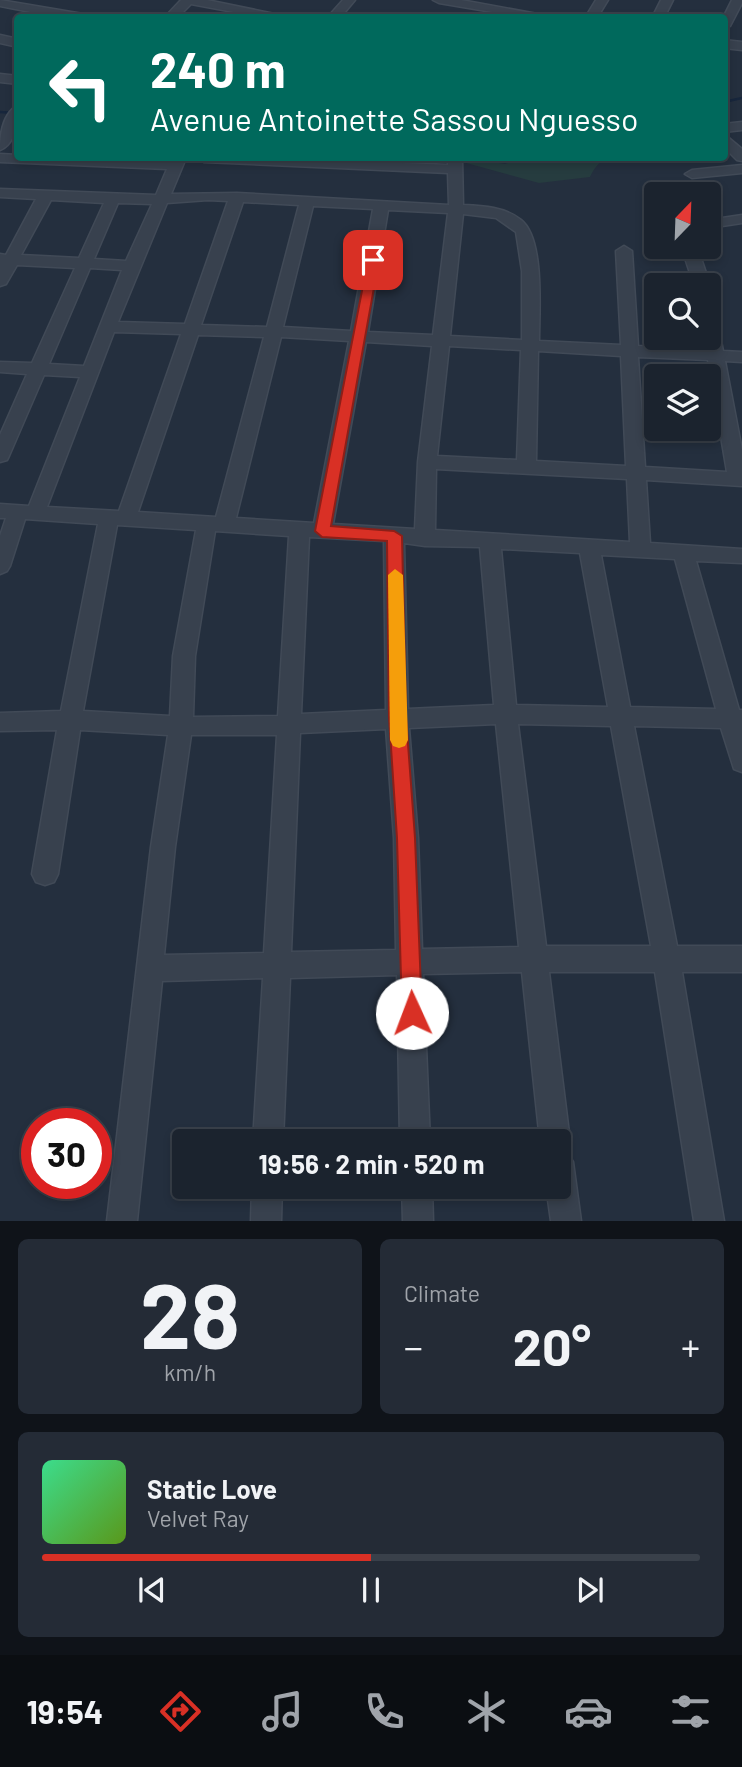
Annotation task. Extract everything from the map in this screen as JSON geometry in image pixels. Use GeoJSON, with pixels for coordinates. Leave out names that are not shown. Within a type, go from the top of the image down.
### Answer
{"type":"FeatureCollection","features":[{"type":"Feature","properties":{"kind":"street"},"geometry":{"type":"LineString","coordinates":[[174,14],[188,0],[266,14]]}},
{"type":"Feature","properties":{"kind":"street"},"geometry":{"type":"LineString","coordinates":[[337,14],[349,0]]}},
{"type":"Feature","properties":{"kind":"street"},"geometry":{"type":"LineString","coordinates":[[439,0],[521,14]]}},
{"type":"Feature","properties":{"kind":"street"},"geometry":{"type":"LineString","coordinates":[[728,19],[738,0]]}},
{"type":"Feature","properties":{"kind":"street"},"geometry":{"type":"LineString","coordinates":[[0,13],[10,3],[64,14]]}},
{"type":"Feature","properties":{"kind":"street"},"geometry":{"type":"LineString","coordinates":[[0,146],[14,117]]}},
{"type":"Feature","properties":{"kind":"street"},"geometry":{"type":"LineString","coordinates":[[728,142],[742,158]]}},
{"type":"Feature","properties":{"kind":"street"},"geometry":{"type":"LineString","coordinates":[[0,566],[18,513],[91,372],[176,161]]}},
{"type":"Feature","properties":{"kind":"street"},"geometry":{"type":"LineString","coordinates":[[354,161],[454,163],[456,210],[427,462],[425,539]]}},
{"type":"Feature","properties":{"kind":"street"},"geometry":{"type":"LineString","coordinates":[[692,174],[742,169]]}},
{"type":"Feature","properties":{"kind":"street"},"geometry":{"type":"LineString","coordinates":[[0,193],[112,200],[184,195],[237,197],[504,214],[524,231],[528,243],[526,467]]}},
{"type":"Feature","properties":{"kind":"street"},"geometry":{"type":"LineString","coordinates":[[0,281],[6,259],[46,195]]}},
{"type":"Feature","properties":{"kind":"street"},"geometry":{"type":"LineString","coordinates":[[45,874],[70,720],[118,519],[193,330],[237,197]]}},
{"type":"Feature","properties":{"kind":"street"},"geometry":{"type":"LineString","coordinates":[[0,456],[112,200]]}},
{"type":"Feature","properties":{"kind":"street"},"geometry":{"type":"LineString","coordinates":[[122,1221],[163,847],[181,726],[184,656],[195,580],[216,525],[274,332],[307,202]]}},
{"type":"Feature","properties":{"kind":"street"},"geometry":{"type":"LineString","coordinates":[[269,1129],[290,725],[311,531],[358,337],[381,205]]}},
{"type":"Feature","properties":{"kind":"street"},"geometry":{"type":"LineString","coordinates":[[721,222],[742,219]]}},
{"type":"Feature","properties":{"kind":"street"},"geometry":{"type":"LineString","coordinates":[[624,251],[640,549]]}},
{"type":"Feature","properties":{"kind":"street"},"geometry":{"type":"LineString","coordinates":[[6,259],[132,266]]}},
{"type":"Feature","properties":{"kind":"street"},"geometry":{"type":"LineString","coordinates":[[109,327],[274,332],[742,357]]}},
{"type":"Feature","properties":{"kind":"street"},"geometry":{"type":"LineString","coordinates":[[427,462],[740,479],[714,350]]}},
{"type":"Feature","properties":{"kind":"street"},"geometry":{"type":"LineString","coordinates":[[0,367],[91,372]]}},
{"type":"Feature","properties":{"kind":"street"},"geometry":{"type":"LineString","coordinates":[[18,513],[742,556]]}},
{"type":"Feature","properties":{"kind":"street"},"geometry":{"type":"LineString","coordinates":[[394,536],[397,717],[406,838],[415,1129]]}},
{"type":"Feature","properties":{"kind":"street"},"geometry":{"type":"LineString","coordinates":[[490,541],[496,629],[554,1129]]}},
{"type":"Feature","properties":{"kind":"street"},"geometry":{"type":"LineString","coordinates":[[589,547],[619,719],[666,958],[709,1221]]}},
{"type":"Feature","properties":{"kind":"street"},"geometry":{"type":"LineString","coordinates":[[683,552],[737,719],[742,762]]}},
{"type":"Feature","properties":{"kind":"street"},"geometry":{"type":"LineString","coordinates":[[0,723],[70,720],[181,726],[290,725],[397,717],[507,714],[619,719],[737,719]]}},
{"type":"Feature","properties":{"kind":"street"},"geometry":{"type":"LineString","coordinates":[[151,968],[536,959],[742,959]]}},
{"type":"Feature","properties":{"kind":"street"},"geometry":{"type":"LineString","coordinates":[[266,1221],[267,1199]]}},
{"type":"Feature","properties":{"kind":"street"},"geometry":{"type":"LineString","coordinates":[[417,1199],[418,1221]]}},
{"type":"Feature","properties":{"kind":"street"},"geometry":{"type":"LineString","coordinates":[[563,1199],[566,1221]]}},
{"type":"Feature","properties":{"kind":"green space"},"geometry":{"type":"Polygon","coordinates":[[[459,161],[505,164],[513,161],[603,161],[590,177],[539,183],[459,161]]]}},
{"type":"Feature","properties":{"kind":"waterway"},"geometry":{"type":"LineString","coordinates":[[728,101],[742,98]]}},
{"type":"Feature","properties":{"kind":"waterway"},"geometry":{"type":"LineString","coordinates":[[0,112],[14,113]]}},
{"type":"Feature","properties":{"kind":"slow traffic"},"geometry":{"type":"LineString","coordinates":[[395,575],[399,740]]}},
{"type":"Feature","properties":{"kind":"route"},"geometry":{"type":"LineString","coordinates":[[373,260],[322,531],[394,536],[397,717],[406,838],[412,1013]]}}]}
